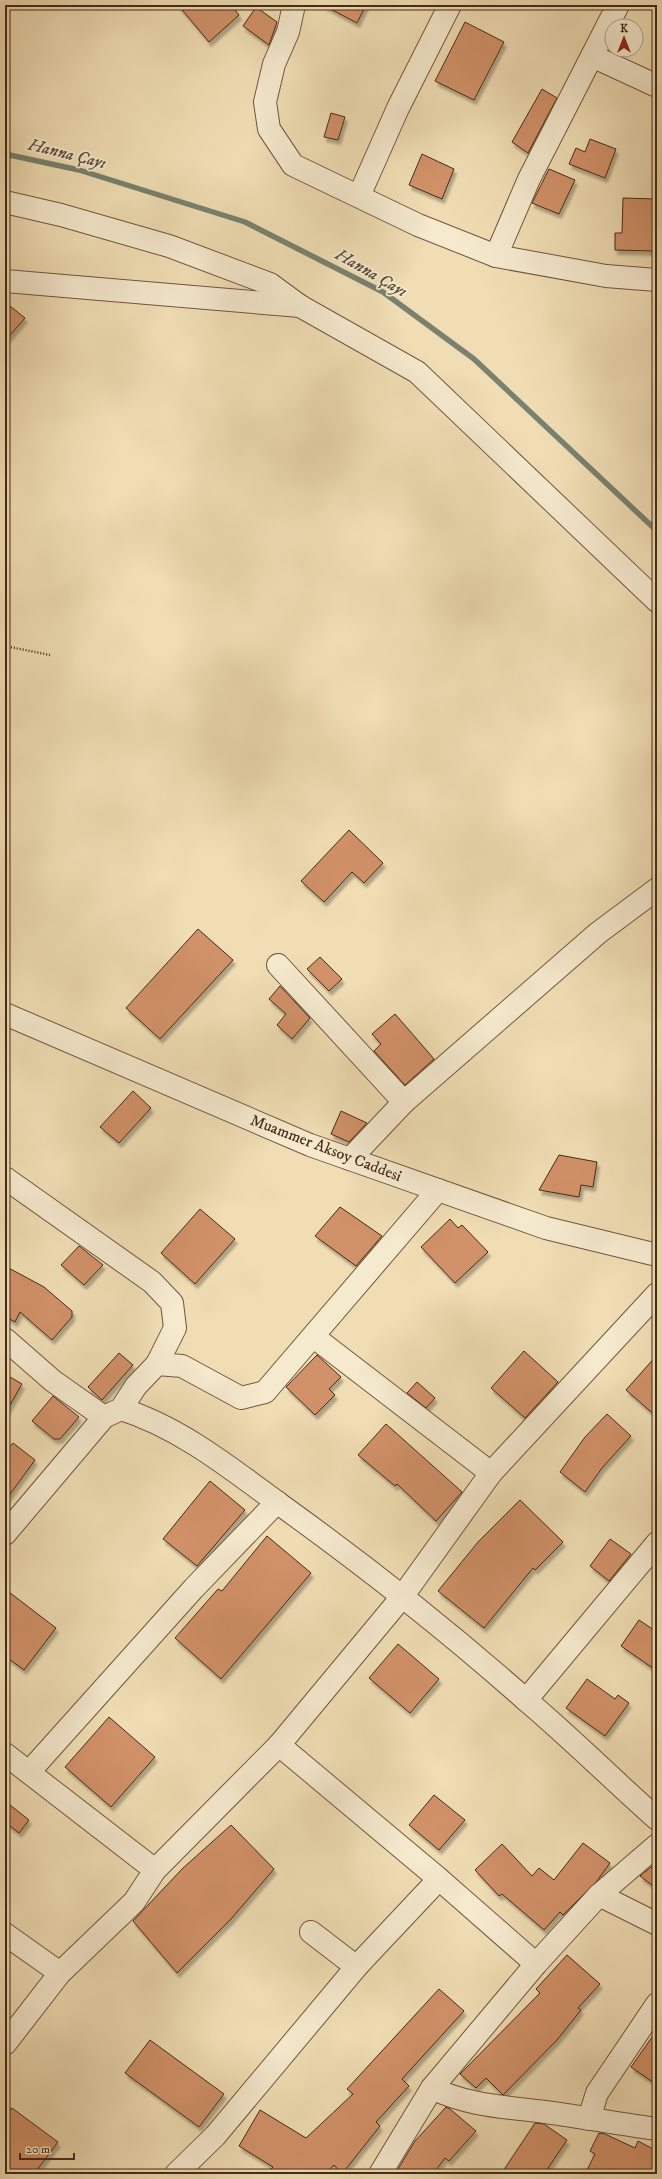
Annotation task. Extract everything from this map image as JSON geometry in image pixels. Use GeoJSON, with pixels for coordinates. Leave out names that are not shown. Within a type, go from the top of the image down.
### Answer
{"type":"FeatureCollection","features":[{"type":"Feature","properties":{"kind":"street"},"geometry":{"type":"LineString","coordinates":[[294,5],[288,32],[274,64],[265,102],[269,129],[293,165],[418,225],[496,256],[606,276],[657,280]]}},
{"type":"Feature","properties":{"kind":"street"},"geometry":{"type":"LineString","coordinates":[[359,196],[398,108],[450,5]]}},
{"type":"Feature","properties":{"kind":"street"},"geometry":{"type":"LineString","coordinates":[[496,256],[529,179],[618,5]]}},
{"type":"Feature","properties":{"kind":"street"},"geometry":{"type":"LineString","coordinates":[[592,56],[657,86]]}},
{"type":"Feature","properties":{"kind":"street"},"geometry":{"type":"LineString","coordinates":[[5,202],[61,215],[169,246],[270,284],[300,306],[417,372],[657,601]]}},
{"type":"Feature","properties":{"kind":"street"},"geometry":{"type":"LineString","coordinates":[[5,281],[300,306]]}},
{"type":"Feature","properties":{"kind":"street"},"geometry":{"type":"LineString","coordinates":[[350,1159],[404,1102],[598,933],[657,889]]}},
{"type":"Feature","properties":{"kind":"street"},"geometry":{"type":"LineString","coordinates":[[278,965],[404,1102]]}},
{"type":"Feature","properties":{"kind":"street","name":"Muammer Aksoy Caddesi"},"geometry":{"type":"LineString","coordinates":[[5,1014],[310,1145],[546,1228],[657,1255]]}},
{"type":"Feature","properties":{"kind":"street"},"geometry":{"type":"LineString","coordinates":[[5,1178],[152,1282],[172,1303],[175,1328],[157,1364],[5,1534]]}},
{"type":"Feature","properties":{"kind":"street"},"geometry":{"type":"LineString","coordinates":[[157,1364],[182,1366],[241,1398],[265,1392],[314,1337],[438,1190]]}},
{"type":"Feature","properties":{"kind":"street"},"geometry":{"type":"LineString","coordinates":[[5,2044],[60,1973],[134,1902],[155,1870],[279,1745],[402,1597],[491,1473],[657,1294]]}},
{"type":"Feature","properties":{"kind":"street"},"geometry":{"type":"LineString","coordinates":[[314,1337],[491,1473]]}},
{"type":"Feature","properties":{"kind":"street"},"geometry":{"type":"LineString","coordinates":[[5,1339],[53,1381],[112,1413],[138,1414],[182,1437],[237,1472],[351,1556],[402,1597],[526,1700],[657,1819]]}},
{"type":"Feature","properties":{"kind":"street"},"geometry":{"type":"LineString","coordinates":[[29,1772],[194,1588],[277,1502]]}},
{"type":"Feature","properties":{"kind":"street"},"geometry":{"type":"LineString","coordinates":[[526,1700],[657,1543]]}},
{"type":"Feature","properties":{"kind":"street"},"geometry":{"type":"LineString","coordinates":[[279,1745],[439,1879],[536,1964]]}},
{"type":"Feature","properties":{"kind":"street"},"geometry":{"type":"LineString","coordinates":[[5,1754],[155,1870]]}},
{"type":"Feature","properties":{"kind":"street"},"geometry":{"type":"LineString","coordinates":[[380,2174],[432,2088],[536,1964],[599,1895],[657,1845]]}},
{"type":"Feature","properties":{"kind":"street"},"geometry":{"type":"LineString","coordinates":[[176,2174],[215,2136],[358,1965],[439,1879]]}},
{"type":"Feature","properties":{"kind":"street"},"geometry":{"type":"LineString","coordinates":[[599,1895],[657,1924]]}},
{"type":"Feature","properties":{"kind":"street"},"geometry":{"type":"LineString","coordinates":[[311,1932],[350,1962],[358,1965]]}},
{"type":"Feature","properties":{"kind":"street"},"geometry":{"type":"LineString","coordinates":[[5,1934],[60,1973]]}},
{"type":"Feature","properties":{"kind":"street"},"geometry":{"type":"LineString","coordinates":[[589,2119],[597,2093],[657,2004]]}},
{"type":"Feature","properties":{"kind":"street"},"geometry":{"type":"LineString","coordinates":[[432,2088],[449,2097],[483,2105],[589,2119],[657,2130]]}},
{"type":"Feature","properties":{"kind":"path"},"geometry":{"type":"LineString","coordinates":[[5,646],[50,654]]}},
{"type":"Feature","properties":{"kind":"building"},"geometry":{"type":"Polygon","coordinates":[[[178,5],[231,5],[239,15],[209,42],[178,5]]]}},
{"type":"Feature","properties":{"kind":"building"},"geometry":{"type":"Polygon","coordinates":[[[323,5],[366,5],[357,23],[323,5]]]}},
{"type":"Feature","properties":{"kind":"building"},"geometry":{"type":"Polygon","coordinates":[[[256,7],[277,22],[269,45],[243,26],[256,7]]]}},
{"type":"Feature","properties":{"kind":"building"},"geometry":{"type":"Polygon","coordinates":[[[465,22],[504,42],[474,100],[435,81],[465,22]]]}},
{"type":"Feature","properties":{"kind":"building"},"geometry":{"type":"Polygon","coordinates":[[[542,89],[557,98],[528,153],[512,142],[542,89]]]}},
{"type":"Feature","properties":{"kind":"building"},"geometry":{"type":"Polygon","coordinates":[[[331,113],[345,117],[338,140],[324,137],[331,113]]]}},
{"type":"Feature","properties":{"kind":"building"},"geometry":{"type":"Polygon","coordinates":[[[590,139],[616,149],[605,178],[569,164],[576,148],[585,152],[590,139]]]}},
{"type":"Feature","properties":{"kind":"building"},"geometry":{"type":"Polygon","coordinates":[[[422,154],[454,169],[442,199],[409,185],[422,154]]]}},
{"type":"Feature","properties":{"kind":"building"},"geometry":{"type":"Polygon","coordinates":[[[549,169],[575,180],[559,214],[532,203],[549,169]]]}},
{"type":"Feature","properties":{"kind":"building"},"geometry":{"type":"Polygon","coordinates":[[[623,198],[657,199],[657,233],[653,233],[653,251],[615,250],[615,233],[622,233],[623,198]]]}},
{"type":"Feature","properties":{"kind":"building"},"geometry":{"type":"Polygon","coordinates":[[[5,302],[25,318],[5,341],[5,302]]]}},
{"type":"Feature","properties":{"kind":"building"},"geometry":{"type":"Polygon","coordinates":[[[349,830],[383,863],[364,883],[352,872],[324,902],[301,881],[349,830]]]}},
{"type":"Feature","properties":{"kind":"building"},"geometry":{"type":"Polygon","coordinates":[[[198,929],[233,960],[160,1039],[126,1008],[198,929]]]}},
{"type":"Feature","properties":{"kind":"building"},"geometry":{"type":"Polygon","coordinates":[[[320,957],[342,979],[329,991],[307,969],[320,957]]]}},
{"type":"Feature","properties":{"kind":"building"},"geometry":{"type":"Polygon","coordinates":[[[280,986],[310,1018],[292,1039],[277,1025],[286,1014],[269,999],[280,986]]]}},
{"type":"Feature","properties":{"kind":"building"},"geometry":{"type":"Polygon","coordinates":[[[395,1014],[434,1059],[405,1085],[374,1051],[381,1044],[372,1034],[395,1014]]]}},
{"type":"Feature","properties":{"kind":"building"},"geometry":{"type":"Polygon","coordinates":[[[133,1091],[151,1108],[119,1143],[100,1127],[133,1091]]]}},
{"type":"Feature","properties":{"kind":"building"},"geometry":{"type":"Polygon","coordinates":[[[341,1111],[367,1123],[349,1142],[331,1134],[341,1111]]]}},
{"type":"Feature","properties":{"kind":"building"},"geometry":{"type":"Polygon","coordinates":[[[559,1155],[597,1162],[593,1187],[581,1185],[579,1197],[539,1190],[559,1155]]]}},
{"type":"Feature","properties":{"kind":"building"},"geometry":{"type":"Polygon","coordinates":[[[340,1207],[382,1236],[356,1266],[315,1236],[340,1207]]]}},
{"type":"Feature","properties":{"kind":"building"},"geometry":{"type":"Polygon","coordinates":[[[200,1209],[235,1239],[195,1284],[161,1253],[200,1209]]]}},
{"type":"Feature","properties":{"kind":"building"},"geometry":{"type":"Polygon","coordinates":[[[450,1219],[458,1228],[462,1225],[488,1252],[455,1283],[421,1247],[450,1219]]]}},
{"type":"Feature","properties":{"kind":"building"},"geometry":{"type":"Polygon","coordinates":[[[79,1246],[103,1265],[84,1285],[61,1265],[79,1246]]]}},
{"type":"Feature","properties":{"kind":"building"},"geometry":{"type":"Polygon","coordinates":[[[5,1266],[44,1287],[72,1311],[72,1317],[52,1340],[20,1312],[15,1322],[5,1316],[5,1266]]]}},
{"type":"Feature","properties":{"kind":"building"},"geometry":{"type":"Polygon","coordinates":[[[524,1351],[558,1382],[525,1418],[491,1388],[524,1351]]]}},
{"type":"Feature","properties":{"kind":"building"},"geometry":{"type":"Polygon","coordinates":[[[119,1353],[133,1365],[102,1400],[88,1387],[119,1353]]]}},
{"type":"Feature","properties":{"kind":"building"},"geometry":{"type":"Polygon","coordinates":[[[317,1355],[341,1377],[329,1389],[335,1395],[315,1415],[286,1387],[317,1355]]]}},
{"type":"Feature","properties":{"kind":"building"},"geometry":{"type":"Polygon","coordinates":[[[657,1355],[657,1417],[626,1390],[657,1355]]]}},
{"type":"Feature","properties":{"kind":"building"},"geometry":{"type":"Polygon","coordinates":[[[5,1374],[22,1384],[5,1414],[5,1374]]]}},
{"type":"Feature","properties":{"kind":"building"},"geometry":{"type":"Polygon","coordinates":[[[417,1382],[435,1398],[426,1408],[407,1393],[417,1382]]]}},
{"type":"Feature","properties":{"kind":"building"},"geometry":{"type":"Polygon","coordinates":[[[53,1396],[79,1417],[60,1439],[54,1439],[32,1421],[53,1396]]]}},
{"type":"Feature","properties":{"kind":"building"},"geometry":{"type":"Polygon","coordinates":[[[607,1414],[631,1436],[602,1468],[585,1492],[560,1472],[585,1437],[607,1414]]]}},
{"type":"Feature","properties":{"kind":"building"},"geometry":{"type":"Polygon","coordinates":[[[386,1424],[462,1492],[436,1521],[397,1484],[395,1486],[358,1455],[386,1424]]]}},
{"type":"Feature","properties":{"kind":"building"},"geometry":{"type":"Polygon","coordinates":[[[13,1443],[35,1460],[5,1501],[5,1453],[13,1443]]]}},
{"type":"Feature","properties":{"kind":"building"},"geometry":{"type":"Polygon","coordinates":[[[210,1481],[245,1510],[197,1566],[163,1539],[210,1481]]]}},
{"type":"Feature","properties":{"kind":"building"},"geometry":{"type":"Polygon","coordinates":[[[520,1500],[563,1542],[535,1570],[533,1568],[484,1628],[438,1591],[478,1542],[520,1500]]]}},
{"type":"Feature","properties":{"kind":"building"},"geometry":{"type":"Polygon","coordinates":[[[267,1536],[311,1573],[221,1679],[175,1638],[218,1589],[222,1591],[267,1536]]]}},
{"type":"Feature","properties":{"kind":"building"},"geometry":{"type":"Polygon","coordinates":[[[610,1539],[631,1554],[609,1581],[590,1566],[610,1539]]]}},
{"type":"Feature","properties":{"kind":"building"},"geometry":{"type":"Polygon","coordinates":[[[5,1589],[56,1628],[24,1670],[5,1656],[5,1589]]]}},
{"type":"Feature","properties":{"kind":"building"},"geometry":{"type":"Polygon","coordinates":[[[639,1620],[657,1632],[657,1671],[621,1646],[639,1620]]]}},
{"type":"Feature","properties":{"kind":"building"},"geometry":{"type":"Polygon","coordinates":[[[398,1644],[439,1679],[410,1713],[369,1678],[398,1644]]]}},
{"type":"Feature","properties":{"kind":"building"},"geometry":{"type":"Polygon","coordinates":[[[587,1679],[615,1699],[618,1695],[629,1703],[605,1736],[566,1708],[587,1679]]]}},
{"type":"Feature","properties":{"kind":"building"},"geometry":{"type":"Polygon","coordinates":[[[109,1717],[155,1757],[111,1807],[65,1767],[109,1717]]]}},
{"type":"Feature","properties":{"kind":"building"},"geometry":{"type":"Polygon","coordinates":[[[434,1795],[465,1820],[439,1850],[409,1825],[434,1795]]]}},
{"type":"Feature","properties":{"kind":"building"},"geometry":{"type":"Polygon","coordinates":[[[5,1801],[29,1820],[19,1833],[5,1822],[5,1801]]]}},
{"type":"Feature","properties":{"kind":"building"},"geometry":{"type":"Polygon","coordinates":[[[231,1825],[274,1869],[231,1919],[177,1973],[133,1921],[182,1869],[231,1825]]]}},
{"type":"Feature","properties":{"kind":"building"},"geometry":{"type":"Polygon","coordinates":[[[583,1843],[610,1863],[597,1881],[563,1915],[560,1912],[544,1930],[502,1894],[499,1896],[475,1870],[502,1844],[532,1876],[539,1868],[554,1880],[583,1843]]]}},
{"type":"Feature","properties":{"kind":"building"},"geometry":{"type":"Polygon","coordinates":[[[657,1862],[657,1889],[640,1876],[657,1862]]]}},
{"type":"Feature","properties":{"kind":"building"},"geometry":{"type":"Polygon","coordinates":[[[567,1955],[600,1984],[578,2008],[581,2010],[557,2040],[503,2095],[486,2078],[476,2088],[460,2074],[540,1993],[536,1989],[567,1955]]]}},
{"type":"Feature","properties":{"kind":"building"},"geometry":{"type":"Polygon","coordinates":[[[439,1989],[464,2011],[402,2079],[409,2086],[376,2122],[380,2126],[342,2174],[334,2165],[325,2174],[266,2174],[273,2167],[239,2146],[260,2110],[306,2138],[353,2094],[347,2089],[439,1989]]]}},
{"type":"Feature","properties":{"kind":"building"},"geometry":{"type":"Polygon","coordinates":[[[657,2030],[657,2085],[631,2067],[657,2030]]]}},
{"type":"Feature","properties":{"kind":"building"},"geometry":{"type":"Polygon","coordinates":[[[150,2040],[224,2094],[199,2127],[125,2073],[150,2040]]]}},
{"type":"Feature","properties":{"kind":"building"},"geometry":{"type":"Polygon","coordinates":[[[446,2107],[476,2131],[449,2161],[445,2158],[433,2174],[395,2174],[415,2141],[446,2107]]]}},
{"type":"Feature","properties":{"kind":"building"},"geometry":{"type":"Polygon","coordinates":[[[12,2108],[58,2142],[34,2174],[5,2174],[5,2117],[12,2108]]]}},
{"type":"Feature","properties":{"kind":"building"},"geometry":{"type":"Polygon","coordinates":[[[535,2123],[544,2124],[567,2140],[544,2174],[501,2174],[535,2123]]]}},
{"type":"Feature","properties":{"kind":"building"},"geometry":{"type":"Polygon","coordinates":[[[599,2133],[605,2134],[635,2148],[638,2141],[657,2151],[657,2174],[585,2174],[595,2154],[590,2151],[599,2133]]]}},
{"type":"Feature","properties":{"kind":"waterway","name":"Hanna Çayı"},"geometry":{"type":"LineString","coordinates":[[5,154],[79,170],[245,222],[383,292],[474,359],[657,531]]}}]}
